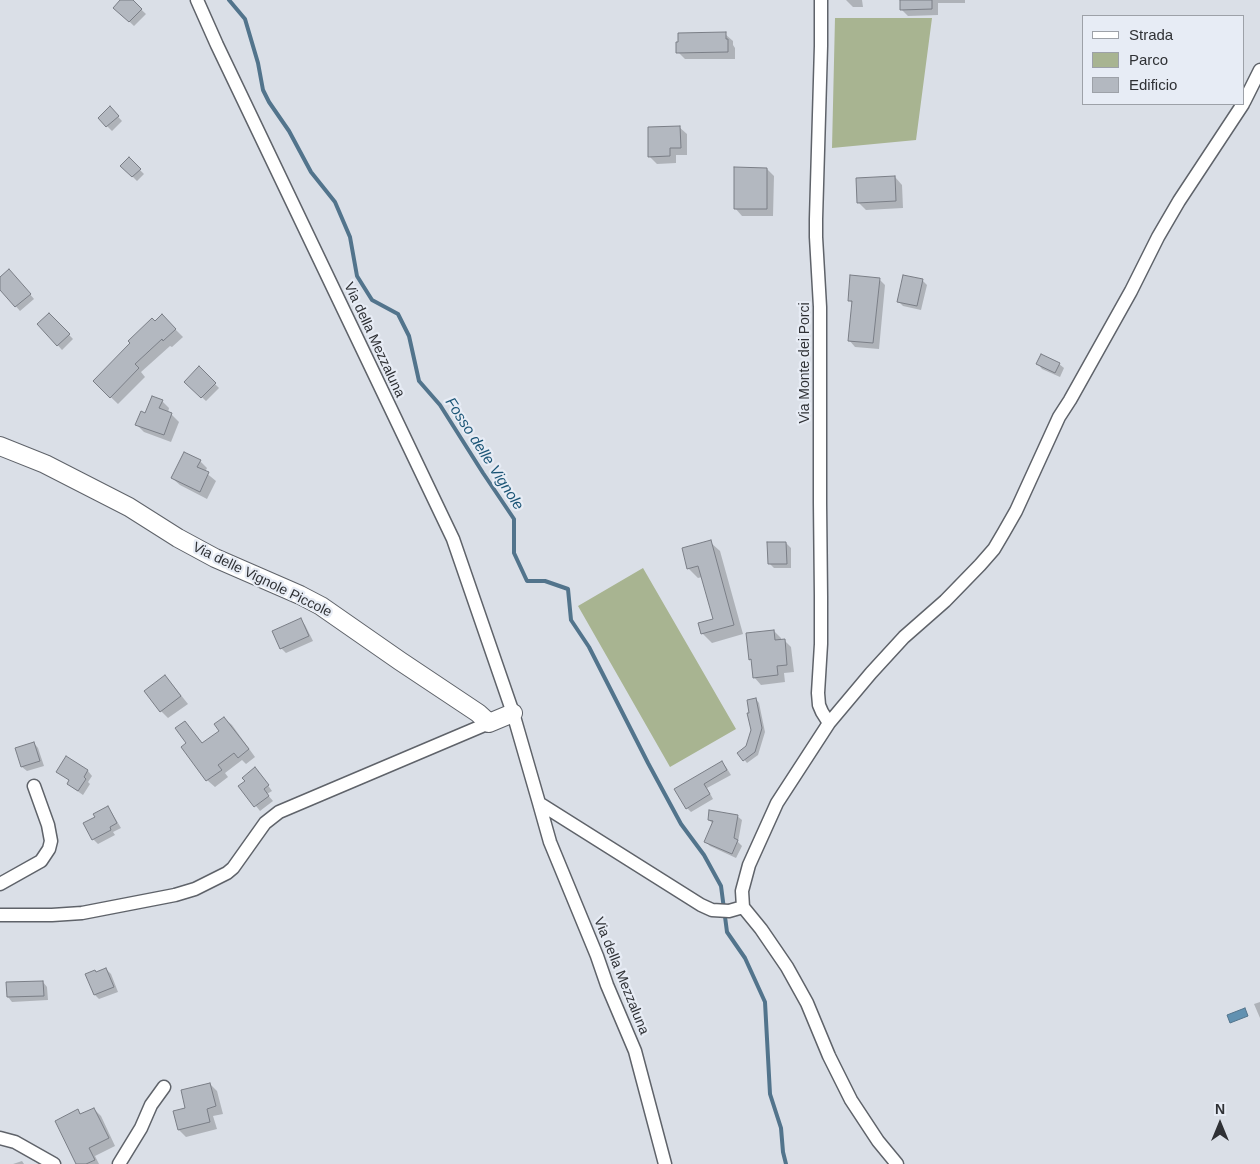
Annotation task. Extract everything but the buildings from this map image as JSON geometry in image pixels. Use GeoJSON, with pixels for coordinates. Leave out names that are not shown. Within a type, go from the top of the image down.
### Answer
{"type":"FeatureCollection","features":[{"type":"Feature","properties":{"kind":"street","name":"Via della Mezzaluna"},"geometry":{"type":"LineString","coordinates":[[197,0],[453,539],[511,706],[550,842],[635,1051],[666,1164]]}},
{"type":"Feature","properties":{"kind":"street","name":"Via Monte dei Porci"},"geometry":{"type":"LineString","coordinates":[[821,0],[816,219],[820,307],[821,644],[818,693],[819,705],[829,723]]}},
{"type":"Feature","properties":{"kind":"street"},"geometry":{"type":"LineString","coordinates":[[1245,100],[1260,70]]}},
{"type":"Feature","properties":{"kind":"street"},"geometry":{"type":"LineString","coordinates":[[897,1164],[878,1141],[851,1100],[807,1002],[762,929],[744,907],[742,891],[749,865],[777,803],[829,723],[904,637],[945,601],[994,549],[1016,511],[1059,417],[1131,292],[1158,237],[1179,201],[1242,105]]}},
{"type":"Feature","properties":{"kind":"street","name":"Via delle Vignole Piccole"},"geometry":{"type":"LineString","coordinates":[[0,446],[45,464],[129,507],[178,538],[215,558],[321,606],[478,713],[489,723]]}},
{"type":"Feature","properties":{"kind":"street"},"geometry":{"type":"LineString","coordinates":[[0,914],[52,915],[82,913],[195,889],[233,868],[265,823],[279,812],[489,723],[511,706]]}},
{"type":"Feature","properties":{"kind":"street"},"geometry":{"type":"LineString","coordinates":[[0,884],[41,861],[49,849],[51,841],[48,825],[34,786]]}},
{"type":"Feature","properties":{"kind":"street"},"geometry":{"type":"LineString","coordinates":[[539,803],[701,905],[712,910],[729,911],[744,907]]}},
{"type":"Feature","properties":{"kind":"street"},"geometry":{"type":"LineString","coordinates":[[119,1164],[141,1128],[151,1105],[164,1087]]}},
{"type":"Feature","properties":{"kind":"street"},"geometry":{"type":"LineString","coordinates":[[0,1138],[15,1142],[54,1164]]}},
{"type":"Feature","properties":{"kind":"green space"},"geometry":{"type":"Polygon","coordinates":[[[835,18],[932,18],[916,140],[832,148],[835,18]]]}},
{"type":"Feature","properties":{"kind":"green space"},"geometry":{"type":"Polygon","coordinates":[[[643,568],[736,729],[670,767],[578,606],[643,568]]]}},
{"type":"Feature","properties":{"kind":"water"},"geometry":{"type":"Polygon","coordinates":[[[1245,1008],[1248,1016],[1230,1023],[1227,1015],[1245,1008]]]}},
{"type":"Feature","properties":{"kind":"waterway","name":"Fosso delle Vignole"},"geometry":{"type":"LineString","coordinates":[[229,0],[245,19],[258,63],[263,90],[269,102],[289,131],[311,172],[335,202],[350,237],[357,276],[372,300],[398,314],[409,336],[419,381],[440,405],[514,519],[514,553],[527,581],[545,581],[568,589],[571,620],[589,647],[681,824],[704,855],[721,886],[727,932],[745,958],[765,1002],[770,1094],[781,1128],[786,1164]]}}]}
